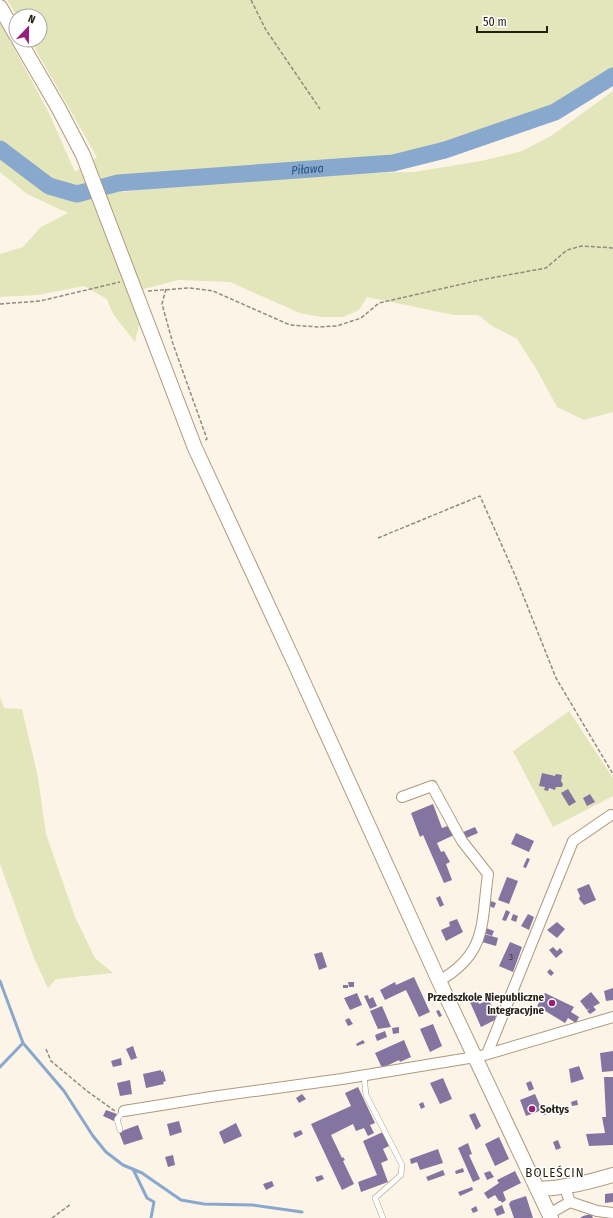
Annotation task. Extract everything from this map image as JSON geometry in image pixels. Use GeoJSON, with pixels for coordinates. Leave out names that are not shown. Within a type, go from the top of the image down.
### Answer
{"type":"FeatureCollection","features":[{"type":"Feature","properties":{"kind":"main road"},"geometry":{"type":"LineString","coordinates":[[0,7],[8,21]]}},
{"type":"Feature","properties":{"kind":"main road"},"geometry":{"type":"LineString","coordinates":[[24,48],[59,109],[83,155],[132,279],[195,448],[439,981],[481,1055],[550,1216]]}},
{"type":"Feature","properties":{"kind":"main road"},"geometry":{"type":"LineString","coordinates":[[537,1188],[563,1182],[588,1183],[613,1175]]}},
{"type":"Feature","properties":{"kind":"street"},"geometry":{"type":"LineString","coordinates":[[402,797],[432,786],[462,841],[488,874],[481,930],[475,949],[463,964],[439,981]]}},
{"type":"Feature","properties":{"kind":"street"},"geometry":{"type":"LineString","coordinates":[[481,1055],[573,841],[612,815]]}},
{"type":"Feature","properties":{"kind":"street"},"geometry":{"type":"LineString","coordinates":[[122,1112],[364,1076],[481,1055],[613,1017]]}},
{"type":"Feature","properties":{"kind":"street"},"geometry":{"type":"LineString","coordinates":[[563,1182],[570,1202]]}},
{"type":"Feature","properties":{"kind":"street"},"geometry":{"type":"LineString","coordinates":[[570,1202],[598,1211],[613,1213]]}},
{"type":"Feature","properties":{"kind":"street"},"geometry":{"type":"LineString","coordinates":[[550,1216],[570,1202]]}},
{"type":"Feature","properties":{"kind":"lane"},"geometry":{"type":"LineString","coordinates":[[364,1076],[366,1095],[402,1165],[402,1174],[375,1198],[383,1218]]}},
{"type":"Feature","properties":{"kind":"lane"},"geometry":{"type":"LineString","coordinates":[[120,1130],[117,1119],[122,1112]]}},
{"type":"Feature","properties":{"kind":"path"},"geometry":{"type":"LineString","coordinates":[[251,0],[266,30],[320,109]]}},
{"type":"Feature","properties":{"kind":"path"},"geometry":{"type":"LineString","coordinates":[[137,294],[166,289],[189,288],[212,291],[290,325],[318,327],[337,326],[361,318],[379,303],[480,280],[546,268],[567,250],[582,246],[613,248]]}},
{"type":"Feature","properties":{"kind":"path"},"geometry":{"type":"LineString","coordinates":[[0,304],[40,301],[132,279]]}},
{"type":"Feature","properties":{"kind":"path"},"geometry":{"type":"LineString","coordinates":[[166,289],[162,304],[173,344],[207,439],[195,448]]}},
{"type":"Feature","properties":{"kind":"path"},"geometry":{"type":"LineString","coordinates":[[378,538],[480,496],[515,575],[556,678],[613,774]]}},
{"type":"Feature","properties":{"kind":"path"},"geometry":{"type":"LineString","coordinates":[[46,1048],[51,1061],[108,1107],[122,1112]]}},
{"type":"Feature","properties":{"kind":"path"},"geometry":{"type":"LineString","coordinates":[[561,1164],[563,1182]]}},
{"type":"Feature","properties":{"kind":"path"},"geometry":{"type":"LineString","coordinates":[[52,1218],[71,1204]]}},
{"type":"Feature","properties":{"kind":"green space"},"geometry":{"type":"Polygon","coordinates":[[[7,0],[613,0],[613,76],[555,112],[445,150],[393,163],[118,183],[122,192],[247,179],[352,173],[414,172],[481,161],[522,151],[551,136],[613,91],[613,412],[584,420],[557,407],[538,372],[517,339],[492,326],[478,315],[454,315],[367,297],[359,310],[343,317],[321,317],[300,313],[230,282],[178,280],[129,293],[140,321],[135,342],[113,314],[107,299],[84,286],[38,295],[0,297],[0,254],[23,247],[41,227],[68,213],[27,194],[0,172],[0,22],[8,37],[8,48],[14,48],[49,113],[75,172],[97,157],[35,48],[48,48],[48,8],[12,8],[7,0]]]}},
{"type":"Feature","properties":{"kind":"green space"},"geometry":{"type":"Polygon","coordinates":[[[0,697],[4,708],[22,709],[38,777],[46,834],[75,917],[95,958],[113,973],[56,979],[48,988],[34,958],[0,864],[0,697]]]}},
{"type":"Feature","properties":{"kind":"green space"},"geometry":{"type":"Polygon","coordinates":[[[569,711],[613,778],[613,796],[553,827],[513,751],[569,711]]]}},
{"type":"Feature","properties":{"kind":"building"},"geometry":{"type":"Polygon","coordinates":[[[542,773],[555,776],[556,774],[562,775],[562,787],[556,787],[555,790],[549,788],[548,791],[544,790],[545,787],[539,786],[542,773]]]}},
{"type":"Feature","properties":{"kind":"building"},"geometry":{"type":"Polygon","coordinates":[[[568,789],[576,802],[569,806],[561,793],[568,789]]]}},
{"type":"Feature","properties":{"kind":"building"},"geometry":{"type":"Polygon","coordinates":[[[590,794],[595,802],[587,806],[583,798],[590,794]]]}},
{"type":"Feature","properties":{"kind":"building"},"geometry":{"type":"Polygon","coordinates":[[[433,804],[442,828],[450,825],[454,835],[437,843],[441,852],[444,851],[450,862],[446,864],[452,880],[444,883],[423,835],[420,837],[411,813],[433,804]]]}},
{"type":"Feature","properties":{"kind":"building"},"geometry":{"type":"Polygon","coordinates":[[[475,827],[478,833],[464,839],[461,833],[475,827]]]}},
{"type":"Feature","properties":{"kind":"building"},"geometry":{"type":"Polygon","coordinates":[[[516,833],[534,841],[529,852],[511,844],[516,833]]]}},
{"type":"Feature","properties":{"kind":"building"},"geometry":{"type":"Polygon","coordinates":[[[527,858],[530,859],[526,868],[523,867],[527,858]]]}},
{"type":"Feature","properties":{"kind":"building"},"geometry":{"type":"Polygon","coordinates":[[[507,877],[518,881],[509,904],[498,900],[507,877]]]}},
{"type":"Feature","properties":{"kind":"building"},"geometry":{"type":"Polygon","coordinates":[[[589,884],[596,900],[584,905],[579,899],[580,896],[577,889],[589,884]]]}},
{"type":"Feature","properties":{"kind":"building"},"geometry":{"type":"Polygon","coordinates":[[[440,896],[444,905],[440,907],[436,898],[440,896]]]}},
{"type":"Feature","properties":{"kind":"building"},"geometry":{"type":"Polygon","coordinates":[[[491,901],[496,903],[494,908],[489,906],[491,901]]]}},
{"type":"Feature","properties":{"kind":"building"},"geometry":{"type":"Polygon","coordinates":[[[506,910],[510,912],[506,921],[502,920],[506,910]]]}},
{"type":"Feature","properties":{"kind":"building"},"geometry":{"type":"Polygon","coordinates":[[[513,914],[518,916],[516,922],[511,920],[513,914]]]}},
{"type":"Feature","properties":{"kind":"building"},"geometry":{"type":"Polygon","coordinates":[[[528,914],[534,917],[529,930],[521,926],[528,914]]]}},
{"type":"Feature","properties":{"kind":"building"},"geometry":{"type":"Polygon","coordinates":[[[457,919],[463,932],[446,941],[441,930],[450,926],[449,922],[457,919]]]}},
{"type":"Feature","properties":{"kind":"building"},"geometry":{"type":"Polygon","coordinates":[[[557,922],[565,929],[557,938],[547,930],[557,922]]]}},
{"type":"Feature","properties":{"kind":"building"},"geometry":{"type":"Polygon","coordinates":[[[486,928],[494,931],[492,936],[484,933],[486,928]]]}},
{"type":"Feature","properties":{"kind":"building"},"geometry":{"type":"Polygon","coordinates":[[[484,934],[498,938],[496,946],[482,942],[484,934]]]}},
{"type":"Feature","properties":{"kind":"building"},"geometry":{"type":"Polygon","coordinates":[[[510,942],[522,947],[513,972],[499,966],[510,942]]]}},
{"type":"Feature","properties":{"kind":"building"},"geometry":{"type":"Polygon","coordinates":[[[553,947],[557,951],[560,948],[563,952],[556,958],[549,950],[553,947]]]}},
{"type":"Feature","properties":{"kind":"building"},"geometry":{"type":"Polygon","coordinates":[[[322,952],[327,967],[319,970],[314,954],[322,952]]]}},
{"type":"Feature","properties":{"kind":"building"},"geometry":{"type":"Polygon","coordinates":[[[550,969],[554,973],[551,976],[547,972],[550,969]]]}},
{"type":"Feature","properties":{"kind":"building"},"geometry":{"type":"Polygon","coordinates":[[[414,977],[430,1012],[419,1017],[406,990],[385,1000],[380,990],[395,982],[396,985],[414,977]]]}},
{"type":"Feature","properties":{"kind":"building"},"geometry":{"type":"Polygon","coordinates":[[[348,982],[354,982],[354,987],[349,987],[348,982]]]}},
{"type":"Feature","properties":{"kind":"building"},"geometry":{"type":"Polygon","coordinates":[[[343,985],[348,985],[348,988],[343,988],[343,985]]]}},
{"type":"Feature","properties":{"kind":"building"},"geometry":{"type":"Polygon","coordinates":[[[613,988],[613,1000],[606,1001],[604,991],[613,988]]]}},
{"type":"Feature","properties":{"kind":"building"},"geometry":{"type":"Polygon","coordinates":[[[591,992],[600,1003],[587,1010],[580,1001],[591,992]]]}},
{"type":"Feature","properties":{"kind":"building"},"geometry":{"type":"Polygon","coordinates":[[[357,993],[362,1005],[350,1010],[344,998],[357,993]]]}},
{"type":"Feature","properties":{"kind":"building"},"geometry":{"type":"Polygon","coordinates":[[[545,993],[574,1007],[571,1012],[579,1017],[576,1023],[568,1018],[565,1023],[537,1006],[545,993]]]}},
{"type":"Feature","properties":{"kind":"building"},"geometry":{"type":"Polygon","coordinates":[[[368,995],[369,999],[373,997],[377,1006],[370,1009],[364,996],[368,995]]]}},
{"type":"Feature","properties":{"kind":"building"},"geometry":{"type":"Polygon","coordinates":[[[477,999],[479,1004],[489,1000],[497,1019],[481,1027],[470,1002],[477,999]]]}},
{"type":"Feature","properties":{"kind":"building"},"geometry":{"type":"Polygon","coordinates":[[[382,1006],[391,1027],[378,1029],[370,1011],[382,1006]]]}},
{"type":"Feature","properties":{"kind":"building"},"geometry":{"type":"Polygon","coordinates":[[[593,1006],[596,1010],[590,1014],[587,1011],[593,1006]]]}},
{"type":"Feature","properties":{"kind":"building"},"geometry":{"type":"Polygon","coordinates":[[[439,1010],[442,1016],[439,1017],[436,1011],[439,1010]]]}},
{"type":"Feature","properties":{"kind":"building"},"geometry":{"type":"Polygon","coordinates":[[[349,1018],[353,1024],[348,1026],[345,1020],[349,1018]]]}},
{"type":"Feature","properties":{"kind":"building"},"geometry":{"type":"Polygon","coordinates":[[[433,1024],[442,1046],[430,1052],[420,1029],[433,1024]]]}},
{"type":"Feature","properties":{"kind":"building"},"geometry":{"type":"Polygon","coordinates":[[[399,1027],[399,1033],[393,1034],[392,1028],[399,1027]]]}},
{"type":"Feature","properties":{"kind":"building"},"geometry":{"type":"Polygon","coordinates":[[[385,1031],[387,1037],[377,1041],[375,1035],[385,1031]]]}},
{"type":"Feature","properties":{"kind":"building"},"geometry":{"type":"Polygon","coordinates":[[[363,1040],[365,1043],[357,1046],[356,1044],[363,1040]]]}},
{"type":"Feature","properties":{"kind":"building"},"geometry":{"type":"Polygon","coordinates":[[[404,1040],[411,1057],[400,1062],[399,1060],[382,1068],[375,1053],[404,1040]]]}},
{"type":"Feature","properties":{"kind":"building"},"geometry":{"type":"Polygon","coordinates":[[[133,1046],[137,1058],[131,1060],[126,1049],[133,1046]]]}},
{"type":"Feature","properties":{"kind":"building"},"geometry":{"type":"Polygon","coordinates":[[[613,1051],[613,1071],[602,1072],[600,1053],[613,1051]]]}},
{"type":"Feature","properties":{"kind":"building"},"geometry":{"type":"Polygon","coordinates":[[[121,1058],[122,1065],[113,1067],[111,1061],[121,1058]]]}},
{"type":"Feature","properties":{"kind":"building"},"geometry":{"type":"Polygon","coordinates":[[[579,1066],[584,1079],[571,1083],[569,1069],[579,1066]]]}},
{"type":"Feature","properties":{"kind":"building"},"geometry":{"type":"Polygon","coordinates":[[[161,1070],[161,1072],[163,1071],[166,1081],[163,1082],[164,1084],[146,1088],[143,1074],[161,1070]]]}},
{"type":"Feature","properties":{"kind":"building"},"geometry":{"type":"Polygon","coordinates":[[[604,1077],[613,1077],[613,1145],[589,1146],[586,1134],[605,1133],[602,1117],[606,1117],[604,1077]]]}},
{"type":"Feature","properties":{"kind":"building"},"geometry":{"type":"Polygon","coordinates":[[[443,1078],[452,1099],[440,1104],[430,1083],[443,1078]]]}},
{"type":"Feature","properties":{"kind":"building"},"geometry":{"type":"Polygon","coordinates":[[[130,1080],[132,1094],[120,1096],[117,1083],[130,1080]]]}},
{"type":"Feature","properties":{"kind":"building"},"geometry":{"type":"Polygon","coordinates":[[[531,1081],[534,1089],[529,1091],[526,1083],[531,1081]]]}},
{"type":"Feature","properties":{"kind":"building"},"geometry":{"type":"Polygon","coordinates":[[[358,1087],[375,1123],[370,1125],[374,1133],[368,1136],[364,1128],[356,1131],[353,1124],[331,1135],[342,1158],[343,1157],[345,1160],[343,1161],[354,1184],[342,1190],[311,1124],[351,1106],[345,1093],[358,1087]]]}},
{"type":"Feature","properties":{"kind":"building"},"geometry":{"type":"Polygon","coordinates":[[[302,1094],[306,1099],[299,1103],[296,1098],[302,1094]]]}},
{"type":"Feature","properties":{"kind":"building"},"geometry":{"type":"Polygon","coordinates":[[[535,1094],[542,1110],[526,1116],[520,1100],[535,1094]]]}},
{"type":"Feature","properties":{"kind":"building"},"geometry":{"type":"Polygon","coordinates":[[[577,1100],[578,1105],[572,1106],[571,1102],[577,1100]]]}},
{"type":"Feature","properties":{"kind":"building"},"geometry":{"type":"Polygon","coordinates":[[[423,1102],[425,1107],[421,1109],[419,1104],[423,1102]]]}},
{"type":"Feature","properties":{"kind":"building"},"geometry":{"type":"Polygon","coordinates":[[[546,1108],[549,1113],[544,1115],[542,1110],[546,1108]]]}},
{"type":"Feature","properties":{"kind":"building"},"geometry":{"type":"Polygon","coordinates":[[[106,1110],[117,1114],[114,1121],[103,1116],[106,1110]]]}},
{"type":"Feature","properties":{"kind":"building"},"geometry":{"type":"Polygon","coordinates":[[[475,1113],[481,1126],[476,1130],[469,1115],[475,1113]]]}},
{"type":"Feature","properties":{"kind":"building"},"geometry":{"type":"Polygon","coordinates":[[[179,1121],[182,1132],[170,1136],[167,1124],[179,1121]]]}},
{"type":"Feature","properties":{"kind":"building"},"geometry":{"type":"Polygon","coordinates":[[[236,1123],[242,1136],[224,1144],[219,1132],[236,1123]]]}},
{"type":"Feature","properties":{"kind":"building"},"geometry":{"type":"Polygon","coordinates":[[[138,1125],[143,1139],[124,1145],[119,1132],[138,1125]]]}},
{"type":"Feature","properties":{"kind":"building"},"geometry":{"type":"Polygon","coordinates":[[[301,1130],[303,1134],[295,1138],[293,1133],[301,1130]]]}},
{"type":"Feature","properties":{"kind":"building"},"geometry":{"type":"Polygon","coordinates":[[[383,1132],[389,1146],[383,1149],[388,1160],[381,1163],[388,1182],[361,1192],[358,1182],[377,1175],[363,1141],[383,1132]]]}},
{"type":"Feature","properties":{"kind":"building"},"geometry":{"type":"Polygon","coordinates":[[[499,1137],[509,1159],[495,1166],[485,1144],[499,1137]]]}},
{"type":"Feature","properties":{"kind":"building"},"geometry":{"type":"Polygon","coordinates":[[[558,1140],[561,1148],[556,1150],[553,1142],[558,1140]]]}},
{"type":"Feature","properties":{"kind":"building"},"geometry":{"type":"Polygon","coordinates":[[[468,1143],[472,1154],[469,1155],[480,1179],[473,1182],[458,1148],[468,1143]]]}},
{"type":"Feature","properties":{"kind":"building"},"geometry":{"type":"Polygon","coordinates":[[[438,1149],[443,1163],[420,1170],[417,1162],[411,1164],[410,1159],[438,1149]]]}},
{"type":"Feature","properties":{"kind":"building"},"geometry":{"type":"Polygon","coordinates":[[[173,1155],[175,1165],[168,1167],[165,1157],[173,1155]]]}},
{"type":"Feature","properties":{"kind":"building"},"geometry":{"type":"Polygon","coordinates":[[[463,1168],[464,1172],[456,1174],[455,1171],[463,1168]]]}},
{"type":"Feature","properties":{"kind":"building"},"geometry":{"type":"Polygon","coordinates":[[[443,1170],[445,1175],[428,1181],[426,1177],[443,1170]]]}},
{"type":"Feature","properties":{"kind":"building"},"geometry":{"type":"Polygon","coordinates":[[[490,1171],[494,1177],[487,1180],[484,1173],[490,1171]]]}},
{"type":"Feature","properties":{"kind":"building"},"geometry":{"type":"Polygon","coordinates":[[[515,1171],[521,1183],[503,1192],[506,1200],[502,1203],[495,1195],[488,1199],[484,1193],[499,1183],[497,1180],[515,1171]]]}},
{"type":"Feature","properties":{"kind":"building"},"geometry":{"type":"Polygon","coordinates":[[[322,1175],[324,1179],[317,1182],[315,1177],[322,1175]]]}},
{"type":"Feature","properties":{"kind":"building"},"geometry":{"type":"Polygon","coordinates":[[[272,1181],[274,1186],[266,1190],[263,1184],[272,1181]]]}},
{"type":"Feature","properties":{"kind":"building"},"geometry":{"type":"Polygon","coordinates":[[[472,1187],[473,1190],[460,1196],[458,1192],[472,1187]]]}},
{"type":"Feature","properties":{"kind":"building"},"geometry":{"type":"Polygon","coordinates":[[[613,1193],[613,1202],[605,1203],[605,1194],[613,1193]]]}},
{"type":"Feature","properties":{"kind":"building"},"geometry":{"type":"Polygon","coordinates":[[[526,1196],[533,1218],[514,1218],[509,1204],[511,1201],[526,1196]]]}},
{"type":"Feature","properties":{"kind":"building"},"geometry":{"type":"Polygon","coordinates":[[[502,1205],[505,1213],[497,1216],[494,1209],[502,1205]]]}},
{"type":"Feature","properties":{"kind":"building"},"geometry":{"type":"Polygon","coordinates":[[[476,1206],[478,1211],[473,1213],[471,1209],[476,1206]]]}},
{"type":"Feature","properties":{"kind":"building"},"geometry":{"type":"Polygon","coordinates":[[[591,1214],[593,1218],[580,1218],[583,1216],[591,1214]]]}},
{"type":"Feature","properties":{"kind":"waterway","name":"Piława"},"geometry":{"type":"LineString","coordinates":[[0,149],[49,186],[77,194],[118,183],[393,163],[445,150],[555,112],[613,76]]}},
{"type":"Feature","properties":{"kind":"waterway"},"geometry":{"type":"LineString","coordinates":[[0,981],[23,1043],[64,1091],[93,1136],[106,1152],[123,1165],[142,1173],[181,1200],[204,1204],[253,1205],[302,1212]]}},
{"type":"Feature","properties":{"kind":"waterway"},"geometry":{"type":"LineString","coordinates":[[0,1067],[23,1043]]}},
{"type":"Feature","properties":{"kind":"waterway"},"geometry":{"type":"LineString","coordinates":[[133,1169],[147,1198],[154,1202],[151,1218]]}},
{"type":"Feature","properties":{"kind":"place","name":"Przedszkole Niepubliczne Integracyjne"},"geometry":{"type":"Point","coordinates":[552,1003]}},
{"type":"Feature","properties":{"kind":"place","name":"Sołtys"},"geometry":{"type":"Point","coordinates":[532,1109]}},
{"type":"Feature","properties":{"kind":"district","name":"BOLEŚCIN"},"geometry":{"type":"Point","coordinates":[555,1172]}}]}
